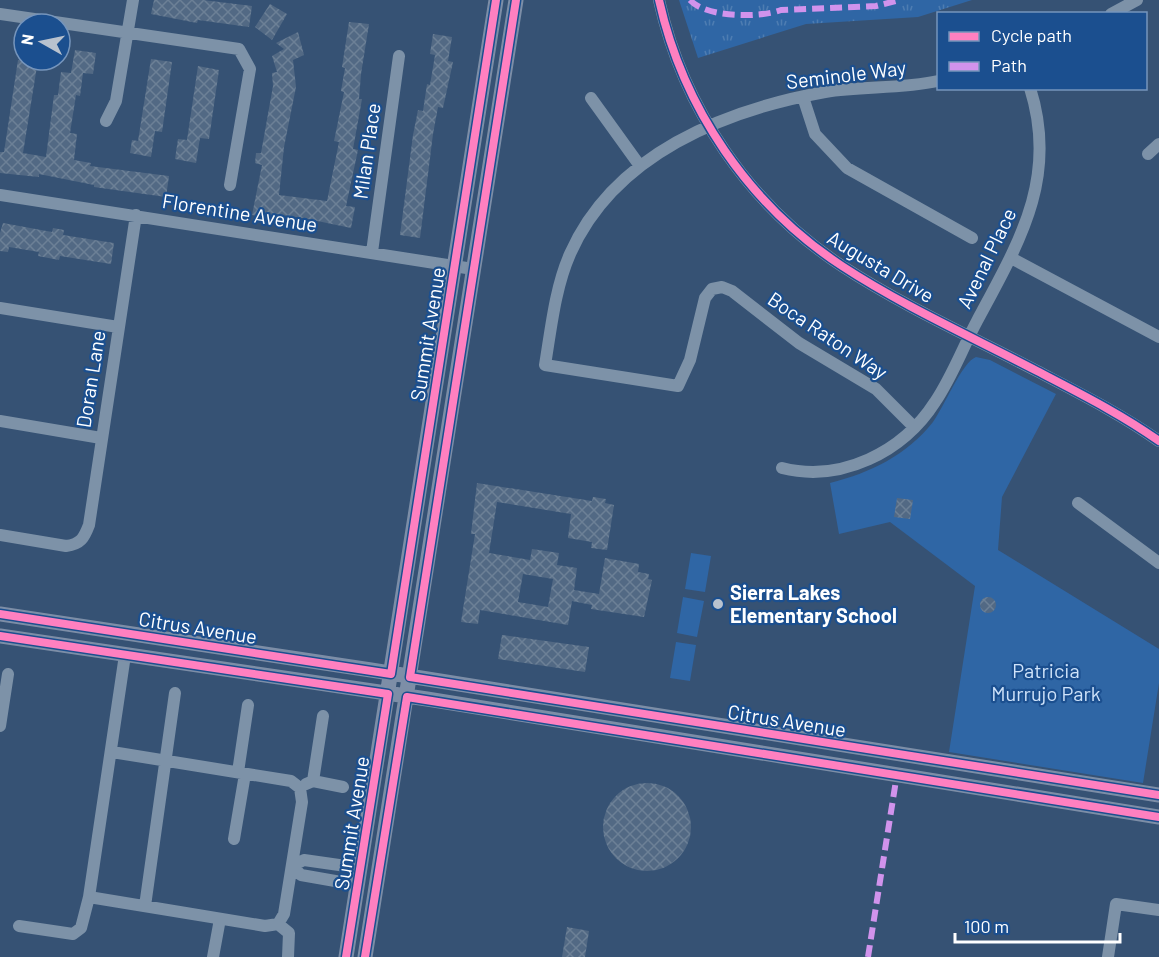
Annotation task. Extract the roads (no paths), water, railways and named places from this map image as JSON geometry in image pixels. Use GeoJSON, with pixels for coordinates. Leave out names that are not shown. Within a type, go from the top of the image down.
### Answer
{"type":"FeatureCollection","features":[{"type":"Feature","properties":{"kind":"main road","name":"Summit Avenue"},"geometry":{"type":"LineString","coordinates":[[346,957],[496,0]]}},
{"type":"Feature","properties":{"kind":"main road","name":"Summit Avenue"},"geometry":{"type":"LineString","coordinates":[[365,957],[516,0]]}},
{"type":"Feature","properties":{"kind":"main road","name":"Citrus Avenue"},"geometry":{"type":"LineString","coordinates":[[0,614],[410,676],[1159,795]]}},
{"type":"Feature","properties":{"kind":"main road","name":"Citrus Avenue"},"geometry":{"type":"LineString","coordinates":[[0,636],[388,694],[1159,817]]}},
{"type":"Feature","properties":{"kind":"street"},"geometry":{"type":"LineString","coordinates":[[106,121],[116,101],[133,0]]}},
{"type":"Feature","properties":{"kind":"street","name":"Augusta Drive"},"geometry":{"type":"LineString","coordinates":[[659,0],[674,53],[689,90],[728,156],[758,194],[811,243],[876,287],[1105,407],[1159,441]]}},
{"type":"Feature","properties":{"kind":"street"},"geometry":{"type":"LineString","coordinates":[[1115,12],[1137,0]]}},
{"type":"Feature","properties":{"kind":"street"},"geometry":{"type":"LineString","coordinates":[[0,14],[239,49],[250,69],[230,186]]}},
{"type":"Feature","properties":{"kind":"street","name":"Milan Place"},"geometry":{"type":"LineString","coordinates":[[372,252],[399,56]]}},
{"type":"Feature","properties":{"kind":"street","name":"Seminole Way"},"geometry":{"type":"LineString","coordinates":[[678,386],[545,365],[556,305],[570,255],[590,217],[616,185],[661,150],[745,111],[827,92],[937,81]]}},
{"type":"Feature","properties":{"kind":"street","name":"Avenal Place"},"geometry":{"type":"LineString","coordinates":[[782,468],[809,473],[847,468],[885,451],[914,428],[935,403],[1011,258],[1028,220],[1040,160],[1038,125],[1030,90]]}},
{"type":"Feature","properties":{"kind":"street"},"geometry":{"type":"LineString","coordinates":[[802,97],[815,134],[847,168],[972,238]]}},
{"type":"Feature","properties":{"kind":"street"},"geometry":{"type":"LineString","coordinates":[[591,98],[640,166]]}},
{"type":"Feature","properties":{"kind":"street"},"geometry":{"type":"LineString","coordinates":[[1148,154],[1159,144]]}},
{"type":"Feature","properties":{"kind":"street","name":"Florentine Avenue"},"geometry":{"type":"LineString","coordinates":[[0,195],[473,269]]}},
{"type":"Feature","properties":{"kind":"street","name":"Doran Lane"},"geometry":{"type":"LineString","coordinates":[[0,535],[66,546],[76,545],[84,538],[88,525],[136,215]]}},
{"type":"Feature","properties":{"kind":"street"},"geometry":{"type":"LineString","coordinates":[[1011,258],[1159,337]]}},
{"type":"Feature","properties":{"kind":"street","name":"Boca Raton Way"},"geometry":{"type":"LineString","coordinates":[[678,386],[690,360],[705,297],[712,289],[722,287],[732,291],[799,343],[876,389],[914,428]]}},
{"type":"Feature","properties":{"kind":"street"},"geometry":{"type":"LineString","coordinates":[[0,308],[118,327]]}},
{"type":"Feature","properties":{"kind":"street"},"geometry":{"type":"LineString","coordinates":[[0,421],[101,438]]}},
{"type":"Feature","properties":{"kind":"street"},"geometry":{"type":"LineString","coordinates":[[1078,503],[1159,563]]}},
{"type":"Feature","properties":{"kind":"street"},"geometry":{"type":"LineString","coordinates":[[19,926],[73,934],[81,928],[89,897],[125,655]]}},
{"type":"Feature","properties":{"kind":"street"},"geometry":{"type":"LineString","coordinates":[[0,726],[8,674]]}},
{"type":"Feature","properties":{"kind":"street"},"geometry":{"type":"LineString","coordinates":[[145,906],[175,693]]}},
{"type":"Feature","properties":{"kind":"street"},"geometry":{"type":"LineString","coordinates":[[234,839],[248,705]]}},
{"type":"Feature","properties":{"kind":"street"},"geometry":{"type":"LineString","coordinates":[[313,781],[323,716]]}},
{"type":"Feature","properties":{"kind":"street"},"geometry":{"type":"LineString","coordinates":[[112,752],[291,781],[300,788],[303,802],[284,914],[278,924]]}},
{"type":"Feature","properties":{"kind":"street"},"geometry":{"type":"LineString","coordinates":[[300,788],[313,781],[343,787]]}},
{"type":"Feature","properties":{"kind":"street"},"geometry":{"type":"LineString","coordinates":[[292,866],[304,860],[360,868]]}},
{"type":"Feature","properties":{"kind":"street"},"geometry":{"type":"LineString","coordinates":[[317,878],[320,862]]}},
{"type":"Feature","properties":{"kind":"street"},"geometry":{"type":"LineString","coordinates":[[292,866],[301,875],[358,885]]}},
{"type":"Feature","properties":{"kind":"street"},"geometry":{"type":"LineString","coordinates":[[89,897],[265,926],[278,924],[289,933],[288,957]]}},
{"type":"Feature","properties":{"kind":"street"},"geometry":{"type":"LineString","coordinates":[[1108,957],[1116,904],[1159,910]]}},
{"type":"Feature","properties":{"kind":"street"},"geometry":{"type":"LineString","coordinates":[[213,957],[220,919]]}},
{"type":"Feature","properties":{"kind":"place","name":"Sierra Lakes Elementary School"},"geometry":{"type":"Point","coordinates":[718,604]}},
{"type":"Feature","properties":{"kind":"park label","name":"Patricia Murrujo Park"},"geometry":{"type":"Point","coordinates":[1046,682]}}]}
